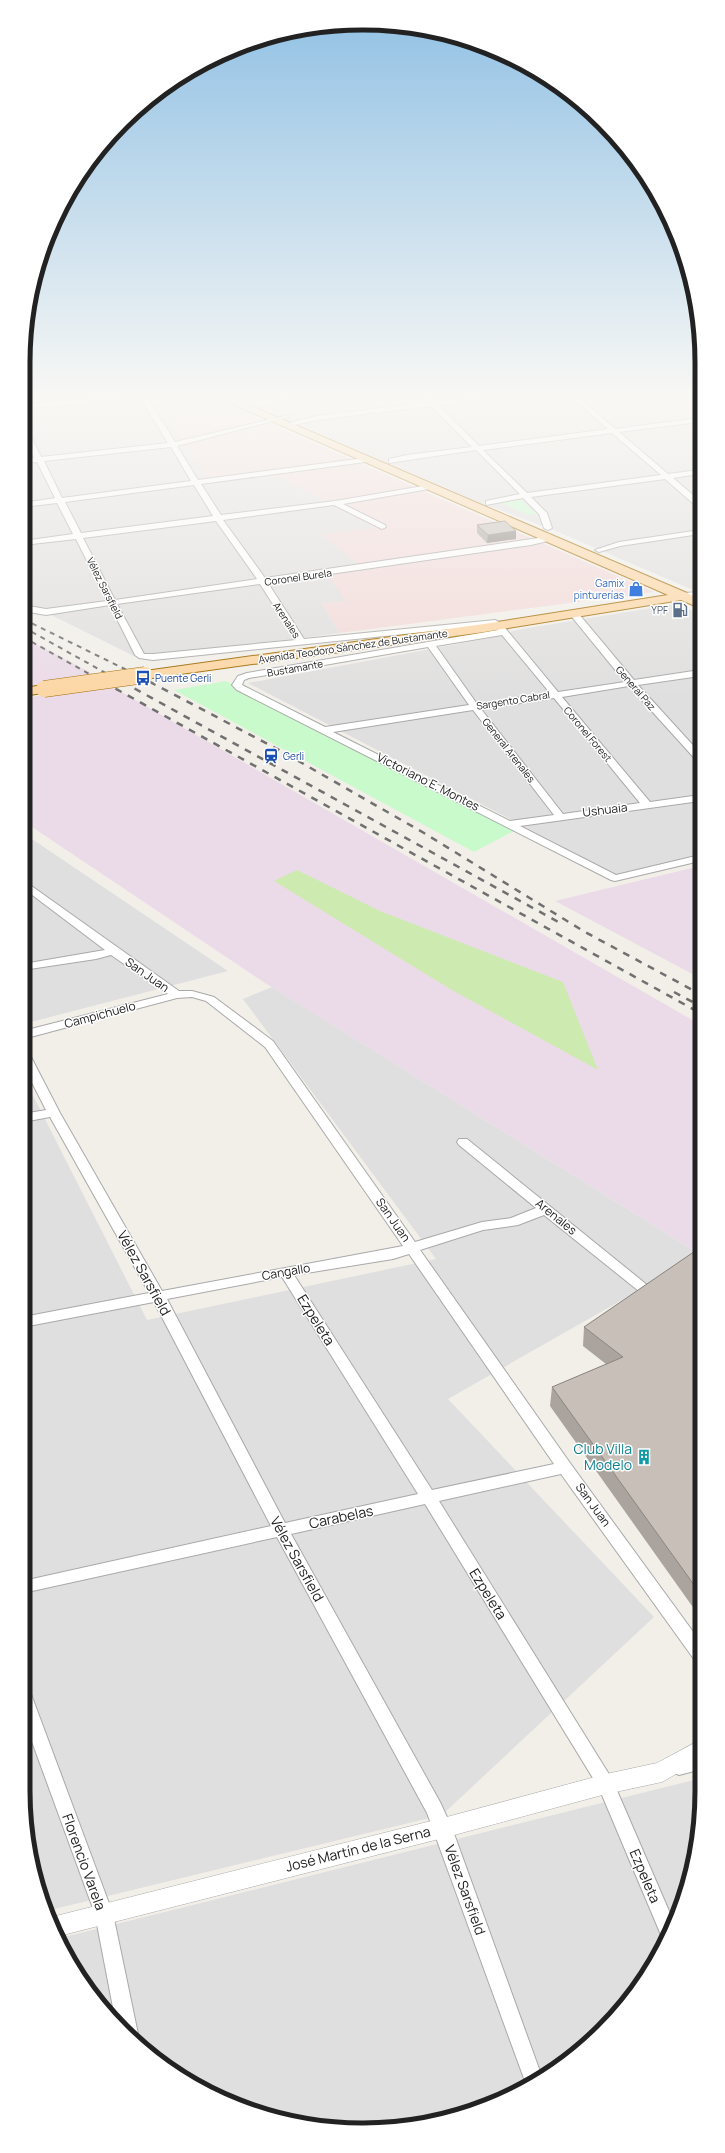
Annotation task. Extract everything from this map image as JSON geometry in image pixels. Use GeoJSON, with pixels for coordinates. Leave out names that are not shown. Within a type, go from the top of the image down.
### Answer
{"type":"FeatureCollection","features":[{"type":"Feature","properties":{"kind":"main road"},"geometry":{"type":"LineString","coordinates":[[454,496],[548,533],[599,550],[695,591]]}},
{"type":"Feature","properties":{"kind":"main road"},"geometry":{"type":"LineString","coordinates":[[476,496],[548,533],[695,602]]}},
{"type":"Feature","properties":{"kind":"main road","name":"Avenida Teodoro Sánchez de Bustamante"},"geometry":{"type":"LineString","coordinates":[[30,691],[500,629],[682,596]]}},
{"type":"Feature","properties":{"kind":"street","name":"Vélez Sarsfield"},"geometry":{"type":"LineString","coordinates":[[59,496],[138,653],[148,657],[302,643]]}},
{"type":"Feature","properties":{"kind":"street"},"geometry":{"type":"LineString","coordinates":[[30,504],[89,496]]}},
{"type":"Feature","properties":{"kind":"street","name":"Arenales"},"geometry":{"type":"LineString","coordinates":[[204,496],[218,519],[263,582],[302,643]]}},
{"type":"Feature","properties":{"kind":"street"},"geometry":{"type":"LineString","coordinates":[[30,543],[377,496]]}},
{"type":"Feature","properties":{"kind":"street"},"geometry":{"type":"LineString","coordinates":[[489,502],[517,496]]}},
{"type":"Feature","properties":{"kind":"street"},"geometry":{"type":"LineString","coordinates":[[526,496],[543,513],[548,533]]}},
{"type":"Feature","properties":{"kind":"street"},"geometry":{"type":"LineString","coordinates":[[335,503],[382,527]]}},
{"type":"Feature","properties":{"kind":"street","name":"Coronel Burela"},"geometry":{"type":"LineString","coordinates":[[30,609],[46,612],[531,544],[548,533]]}},
{"type":"Feature","properties":{"kind":"street"},"geometry":{"type":"LineString","coordinates":[[599,550],[619,544],[695,533]]}},
{"type":"Feature","properties":{"kind":"street"},"geometry":{"type":"LineString","coordinates":[[682,596],[695,594]]}},
{"type":"Feature","properties":{"kind":"street","name":"General Paz"},"geometry":{"type":"LineString","coordinates":[[575,615],[631,683],[695,753]]}},
{"type":"Feature","properties":{"kind":"street"},"geometry":{"type":"LineString","coordinates":[[302,643],[486,622],[500,629]]}},
{"type":"Feature","properties":{"kind":"street","name":"Bustamante"},"geometry":{"type":"LineString","coordinates":[[240,688],[237,685],[238,681],[247,676],[431,645],[500,629]]}},
{"type":"Feature","properties":{"kind":"street","name":"Coronel Forest"},"geometry":{"type":"LineString","coordinates":[[500,629],[647,805]]}},
{"type":"Feature","properties":{"kind":"street","name":"General Arenales"},"geometry":{"type":"LineString","coordinates":[[431,645],[474,706],[560,816]]}},
{"type":"Feature","properties":{"kind":"street","name":"Sargento Cabral"},"geometry":{"type":"LineString","coordinates":[[326,730],[474,706],[695,674]]}},
{"type":"Feature","properties":{"kind":"street","name":"Victoriano E. Montes"},"geometry":{"type":"LineString","coordinates":[[240,688],[326,730],[615,878],[695,859]]}},
{"type":"Feature","properties":{"kind":"street","name":"Ushuaia"},"geometry":{"type":"LineString","coordinates":[[510,824],[695,799]]}},
{"type":"Feature","properties":{"kind":"street","name":"San Juan"},"geometry":{"type":"LineString","coordinates":[[30,890],[113,951],[177,995],[197,995],[210,998],[269,1044],[565,1467],[695,1643]]}},
{"type":"Feature","properties":{"kind":"street"},"geometry":{"type":"LineString","coordinates":[[30,966],[96,956],[113,951]]}},
{"type":"Feature","properties":{"kind":"street","name":"Campichuelo"},"geometry":{"type":"LineString","coordinates":[[30,1033],[177,995]]}},
{"type":"Feature","properties":{"kind":"street","name":"Vélez Sarsfield"},"geometry":{"type":"LineString","coordinates":[[30,1067],[54,1113],[158,1296],[280,1529],[443,1828],[533,2076]]}},
{"type":"Feature","properties":{"kind":"street"},"geometry":{"type":"LineString","coordinates":[[30,1117],[54,1113]]}},
{"type":"Feature","properties":{"kind":"street","name":"Arenales"},"geometry":{"type":"LineString","coordinates":[[463,1142],[650,1293]]}},
{"type":"Feature","properties":{"kind":"street","name":"Cangallo"},"geometry":{"type":"LineString","coordinates":[[30,1321],[285,1272],[393,1254],[482,1226],[513,1222],[546,1209]]}},
{"type":"Feature","properties":{"kind":"street","name":"Ezpeleta"},"geometry":{"type":"LineString","coordinates":[[285,1272],[429,1498],[606,1784],[667,1926]]}},
{"type":"Feature","properties":{"kind":"street","name":"Carabelas"},"geometry":{"type":"LineString","coordinates":[[30,1585],[565,1467]]}},
{"type":"Feature","properties":{"kind":"street","name":"Florencio Varela"},"geometry":{"type":"LineString","coordinates":[[30,1713],[104,1914],[126,2025]]}},
{"type":"Feature","properties":{"kind":"street","name":"José Martín de la Serna"},"geometry":{"type":"LineString","coordinates":[[58,1926],[443,1828],[606,1784],[662,1772],[695,1755]]}},
{"type":"Feature","properties":{"kind":"shaded area"},"geometry":{"type":"Polygon","coordinates":[[[30,496],[317,496],[375,528],[366,569],[346,601],[322,604],[340,633],[140,659],[30,604],[30,496]]]}},
{"type":"Feature","properties":{"kind":"shaded area"},"geometry":{"type":"Polygon","coordinates":[[[316,496],[436,496],[654,592],[340,633],[322,604],[346,601],[327,574],[365,569],[320,534],[374,528],[316,496]]]}},
{"type":"Feature","properties":{"kind":"shaded area"},"geometry":{"type":"Polygon","coordinates":[[[466,496],[695,496],[695,591],[556,531],[466,496]]]}},
{"type":"Feature","properties":{"kind":"shaded area"},"geometry":{"type":"Polygon","coordinates":[[[676,604],[695,612],[695,857],[618,875],[248,683],[495,637],[516,630],[676,604]]]}},
{"type":"Feature","properties":{"kind":"shaded area"},"geometry":{"type":"Polygon","coordinates":[[[30,641],[101,678],[30,686],[30,641]]]}},
{"type":"Feature","properties":{"kind":"shaded area"},"geometry":{"type":"Polygon","coordinates":[[[111,686],[695,1022],[695,1251],[262,981],[30,826],[30,697],[111,686]]]}},
{"type":"Feature","properties":{"kind":"shaded area"},"geometry":{"type":"Polygon","coordinates":[[[30,838],[228,971],[30,1022],[30,838]]]}},
{"type":"Feature","properties":{"kind":"shaded area"},"geometry":{"type":"Polygon","coordinates":[[[695,867],[695,975],[555,901],[695,867]]]}},
{"type":"Feature","properties":{"kind":"shaded area"},"geometry":{"type":"Polygon","coordinates":[[[272,987],[695,1251],[695,1258],[448,1399],[654,1617],[442,1815],[52,1910],[41,1877],[36,1855],[30,1790],[30,1090],[147,1320],[436,1259],[243,999],[272,987]]]}},
{"type":"Feature","properties":{"kind":"shaded area"},"geometry":{"type":"Polygon","coordinates":[[[695,1780],[692,1834],[684,1877],[670,1918],[661,1938],[639,1975],[626,1993],[598,2026],[547,2067],[510,2089],[490,2098],[449,2112],[427,2117],[384,2122],[362,2123],[319,2120],[276,2112],[235,2098],[215,2089],[178,2067],[127,2026],[86,1975],[64,1937],[695,1780]]]}},
{"type":"Feature","properties":{"kind":"green space"},"geometry":{"type":"Polygon","coordinates":[[[519,499],[537,514],[529,515],[503,504],[506,501],[519,499]]]}},
{"type":"Feature","properties":{"kind":"green space"},"geometry":{"type":"Polygon","coordinates":[[[226,681],[514,831],[474,852],[174,690],[226,681]]]}},
{"type":"Feature","properties":{"kind":"green space"},"geometry":{"type":"Polygon","coordinates":[[[297,870],[380,911],[563,982],[598,1070],[450,989],[274,881],[297,870]]]}},
{"type":"Feature","properties":{"kind":"building"},"geometry":{"type":"Polygon","coordinates":[[[505,521],[516,531],[488,535],[477,525],[505,521]]]}},
{"type":"Feature","properties":{"kind":"building","name":"Club Villa Modelo"},"geometry":{"type":"Polygon","coordinates":[[[695,1251],[695,1586],[552,1387],[623,1357],[584,1327],[695,1251]]]}},
{"type":"Feature","properties":{"kind":"railway"},"geometry":{"type":"LineString","coordinates":[[30,622],[137,675]]}},
{"type":"Feature","properties":{"kind":"railway"},"geometry":{"type":"LineString","coordinates":[[30,631],[111,676]]}},
{"type":"Feature","properties":{"kind":"railway"},"geometry":{"type":"LineString","coordinates":[[30,641],[93,676]]}},
{"type":"Feature","properties":{"kind":"railway"},"geometry":{"type":"LineString","coordinates":[[91,675],[695,1010]]}},
{"type":"Feature","properties":{"kind":"railway"},"geometry":{"type":"LineString","coordinates":[[110,675],[562,924]]}},
{"type":"Feature","properties":{"kind":"railway"},"geometry":{"type":"LineString","coordinates":[[137,675],[281,751],[424,833],[585,932],[695,991]]}},
{"type":"Feature","properties":{"kind":"railway"},"geometry":{"type":"LineString","coordinates":[[674,992],[695,1003]]}},
{"type":"Feature","properties":{"kind":"place","name":"Gamix pinturerías"},"geometry":{"type":"Point","coordinates":[636,589]}},
{"type":"Feature","properties":{"kind":"place","name":"YPF"},"geometry":{"type":"Point","coordinates":[680,610]}},
{"type":"Feature","properties":{"kind":"place","name":"Puente Gerli"},"geometry":{"type":"Point","coordinates":[143,678]}},
{"type":"Feature","properties":{"kind":"place","name":"Gerli"},"geometry":{"type":"Point","coordinates":[271,756]}},
{"type":"Feature","properties":{"kind":"place","name":"Club Villa Modelo"},"geometry":{"type":"Point","coordinates":[644,1457]}}]}
